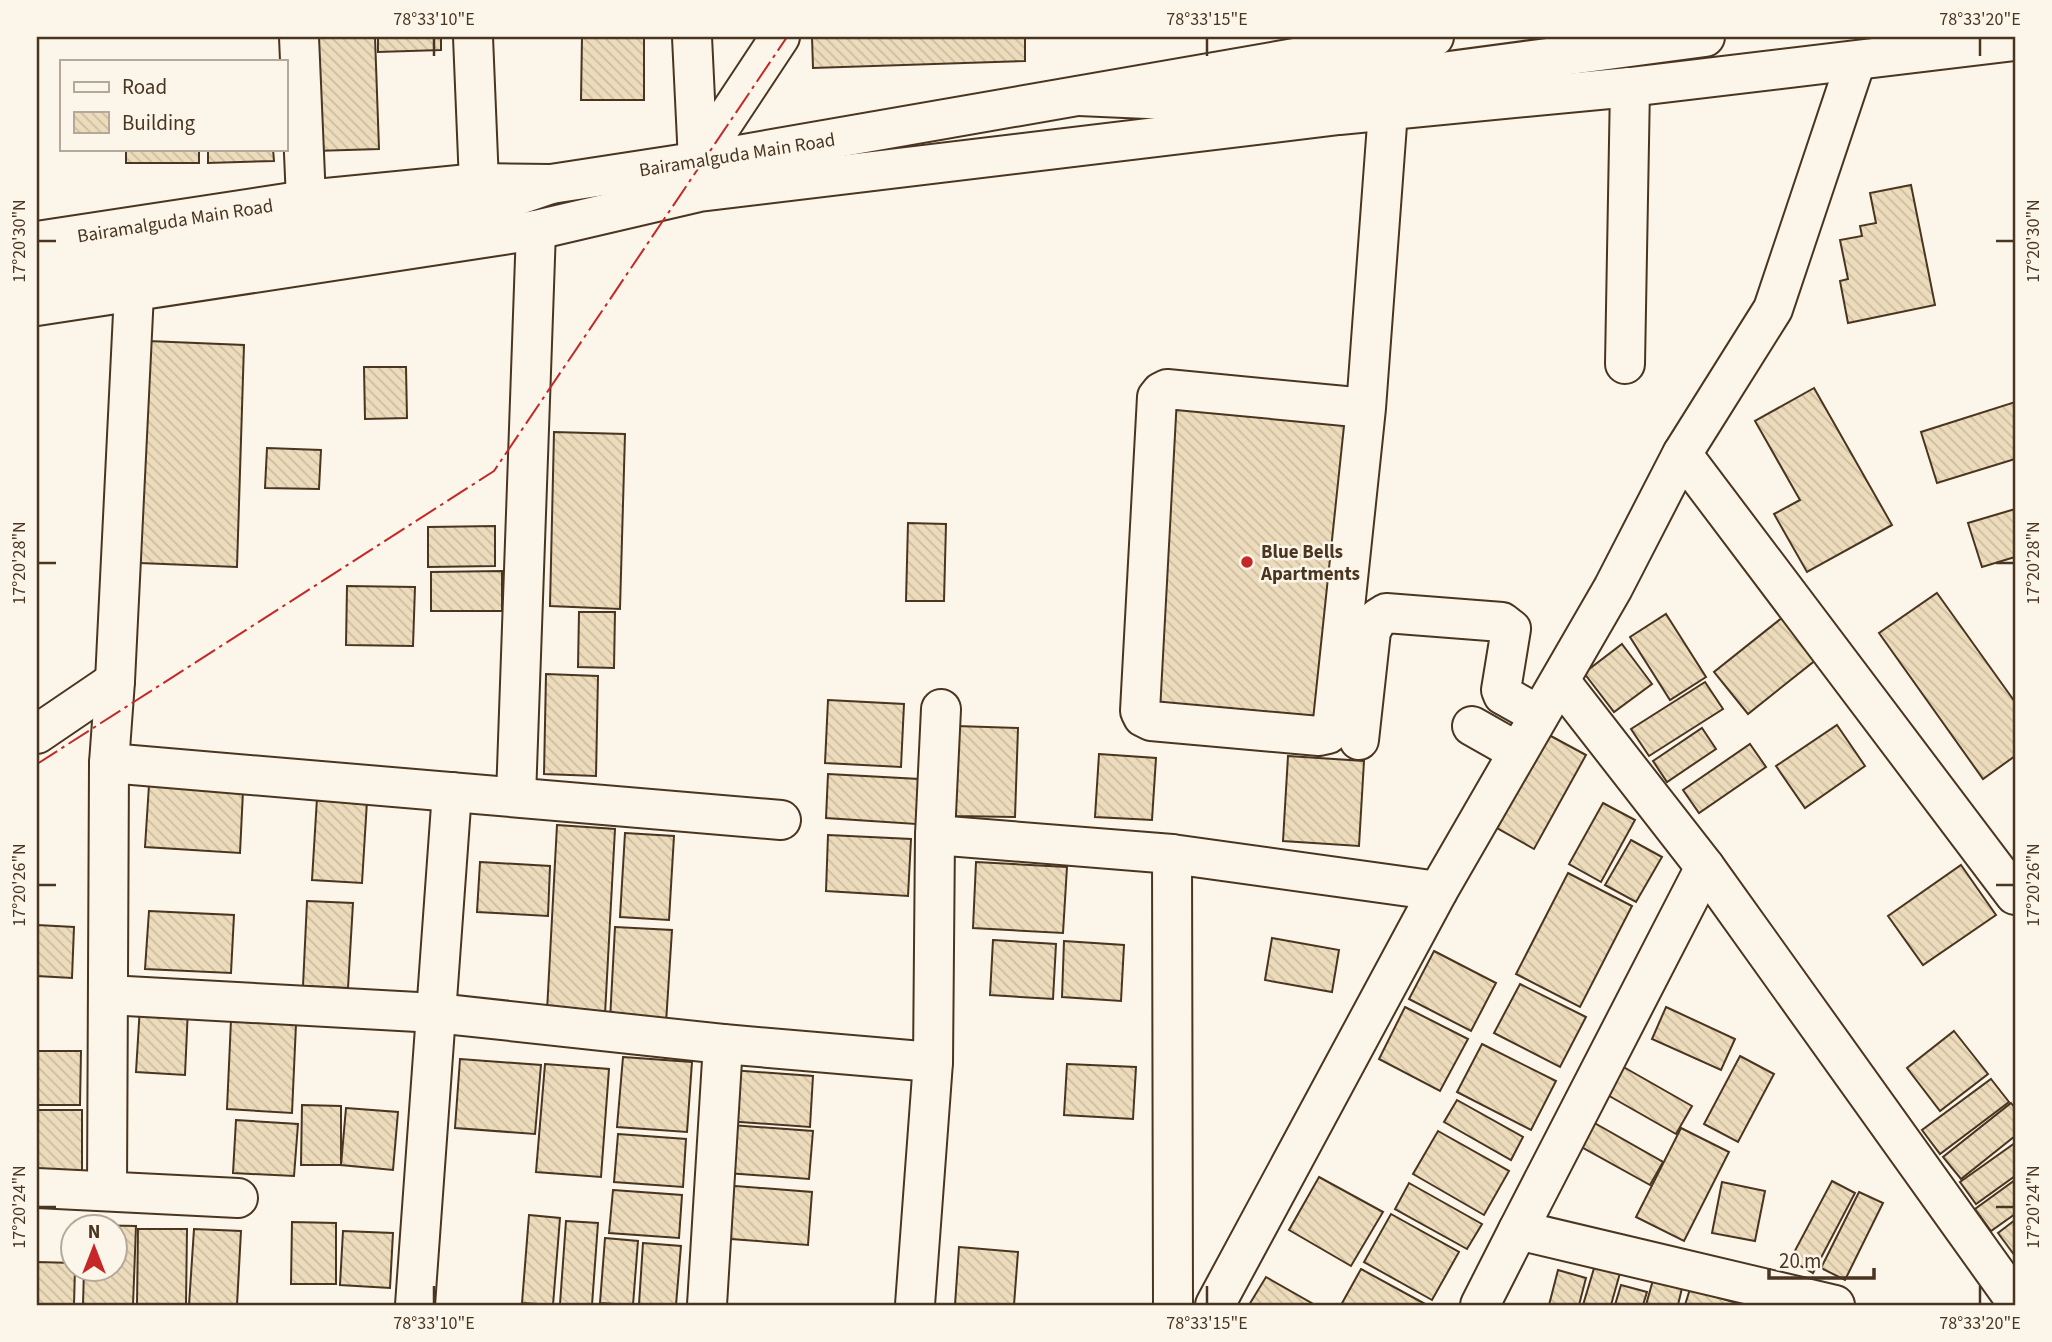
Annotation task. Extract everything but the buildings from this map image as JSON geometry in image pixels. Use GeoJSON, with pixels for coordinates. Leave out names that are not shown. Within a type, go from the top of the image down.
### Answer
{"type":"FeatureCollection","features":[{"type":"Feature","properties":{"kind":"main road"},"geometry":{"type":"LineString","coordinates":[[299,37],[306,200]]}},
{"type":"Feature","properties":{"kind":"main road"},"geometry":{"type":"LineString","coordinates":[[473,37],[479,183]]}},
{"type":"Feature","properties":{"kind":"main road"},"geometry":{"type":"LineString","coordinates":[[692,37],[698,161]]}},
{"type":"Feature","properties":{"kind":"main road"},"geometry":{"type":"LineString","coordinates":[[698,161],[780,37]]}},
{"type":"Feature","properties":{"kind":"main road","name":"Bairamalguda Main Road"},"geometry":{"type":"LineString","coordinates":[[37,241],[306,200],[479,183],[551,184],[1079,96],[1328,44],[1434,37]]}},
{"type":"Feature","properties":{"kind":"main road"},"geometry":{"type":"LineString","coordinates":[[1079,96],[1216,102],[1705,37]]}},
{"type":"Feature","properties":{"kind":"main road"},"geometry":{"type":"LineString","coordinates":[[37,306],[536,230],[699,192],[1388,111],[1630,88],[2015,41]]}},
{"type":"Feature","properties":{"kind":"main road"},"geometry":{"type":"LineString","coordinates":[[1215,1305],[1438,891],[1613,588],[1682,454],[1773,309],[1856,61]]}},
{"type":"Feature","properties":{"kind":"main road"},"geometry":{"type":"LineString","coordinates":[[1625,364],[1630,88]]}},
{"type":"Feature","properties":{"kind":"main road"},"geometry":{"type":"LineString","coordinates":[[1366,408],[1167,389],[1161,391],[1157,397],[1140,711],[1143,716],[1151,721],[1319,736],[1328,734],[1332,721],[1366,408],[1388,111]]}},
{"type":"Feature","properties":{"kind":"main road"},"geometry":{"type":"LineString","coordinates":[[37,272],[495,203],[551,184]]}},
{"type":"Feature","properties":{"kind":"main road"},"geometry":{"type":"LineString","coordinates":[[516,797],[536,230]]}},
{"type":"Feature","properties":{"kind":"main road"},"geometry":{"type":"LineString","coordinates":[[107,1190],[109,763],[134,292]]}},
{"type":"Feature","properties":{"kind":"main road"},"geometry":{"type":"LineString","coordinates":[[1682,454],[2015,895]]}},
{"type":"Feature","properties":{"kind":"main road"},"geometry":{"type":"LineString","coordinates":[[1359,740],[1371,631],[1378,618],[1387,613],[1502,622],[1511,629],[1500,690],[1503,695],[1539,715]]}},
{"type":"Feature","properties":{"kind":"main road"},"geometry":{"type":"LineString","coordinates":[[37,734],[115,681]]}},
{"type":"Feature","properties":{"kind":"main road"},"geometry":{"type":"LineString","coordinates":[[1559,681],[1705,867],[2015,1300]]}},
{"type":"Feature","properties":{"kind":"main road"},"geometry":{"type":"LineString","coordinates":[[915,1305],[933,1062],[935,835],[942,709]]}},
{"type":"Feature","properties":{"kind":"main road"},"geometry":{"type":"LineString","coordinates":[[1472,726],[1518,752]]}},
{"type":"Feature","properties":{"kind":"main road"},"geometry":{"type":"LineString","coordinates":[[109,763],[781,820]]}},
{"type":"Feature","properties":{"kind":"main road"},"geometry":{"type":"LineString","coordinates":[[415,1305],[452,792]]}},
{"type":"Feature","properties":{"kind":"main road"},"geometry":{"type":"LineString","coordinates":[[935,835],[1172,854],[1438,891]]}},
{"type":"Feature","properties":{"kind":"main road"},"geometry":{"type":"LineString","coordinates":[[1172,854],[1173,1305]]}},
{"type":"Feature","properties":{"kind":"main road"},"geometry":{"type":"LineString","coordinates":[[1480,1305],[1705,867]]}},
{"type":"Feature","properties":{"kind":"main road"},"geometry":{"type":"LineString","coordinates":[[108,995],[436,1013],[723,1044],[933,1062]]}},
{"type":"Feature","properties":{"kind":"main road"},"geometry":{"type":"LineString","coordinates":[[707,1305],[723,1044]]}},
{"type":"Feature","properties":{"kind":"main road"},"geometry":{"type":"LineString","coordinates":[[37,1188],[238,1198]]}},
{"type":"Feature","properties":{"kind":"main road"},"geometry":{"type":"LineString","coordinates":[[1518,1230],[1835,1305]]}},
{"type":"Feature","properties":{"kind":"power"},"geometry":{"type":"LineString","coordinates":[[37,764],[494,471],[787,37]]}},
{"type":"Feature","properties":{"kind":"place","name":"Blue Bells Apartments"},"geometry":{"type":"Point","coordinates":[1247,562]}}]}
